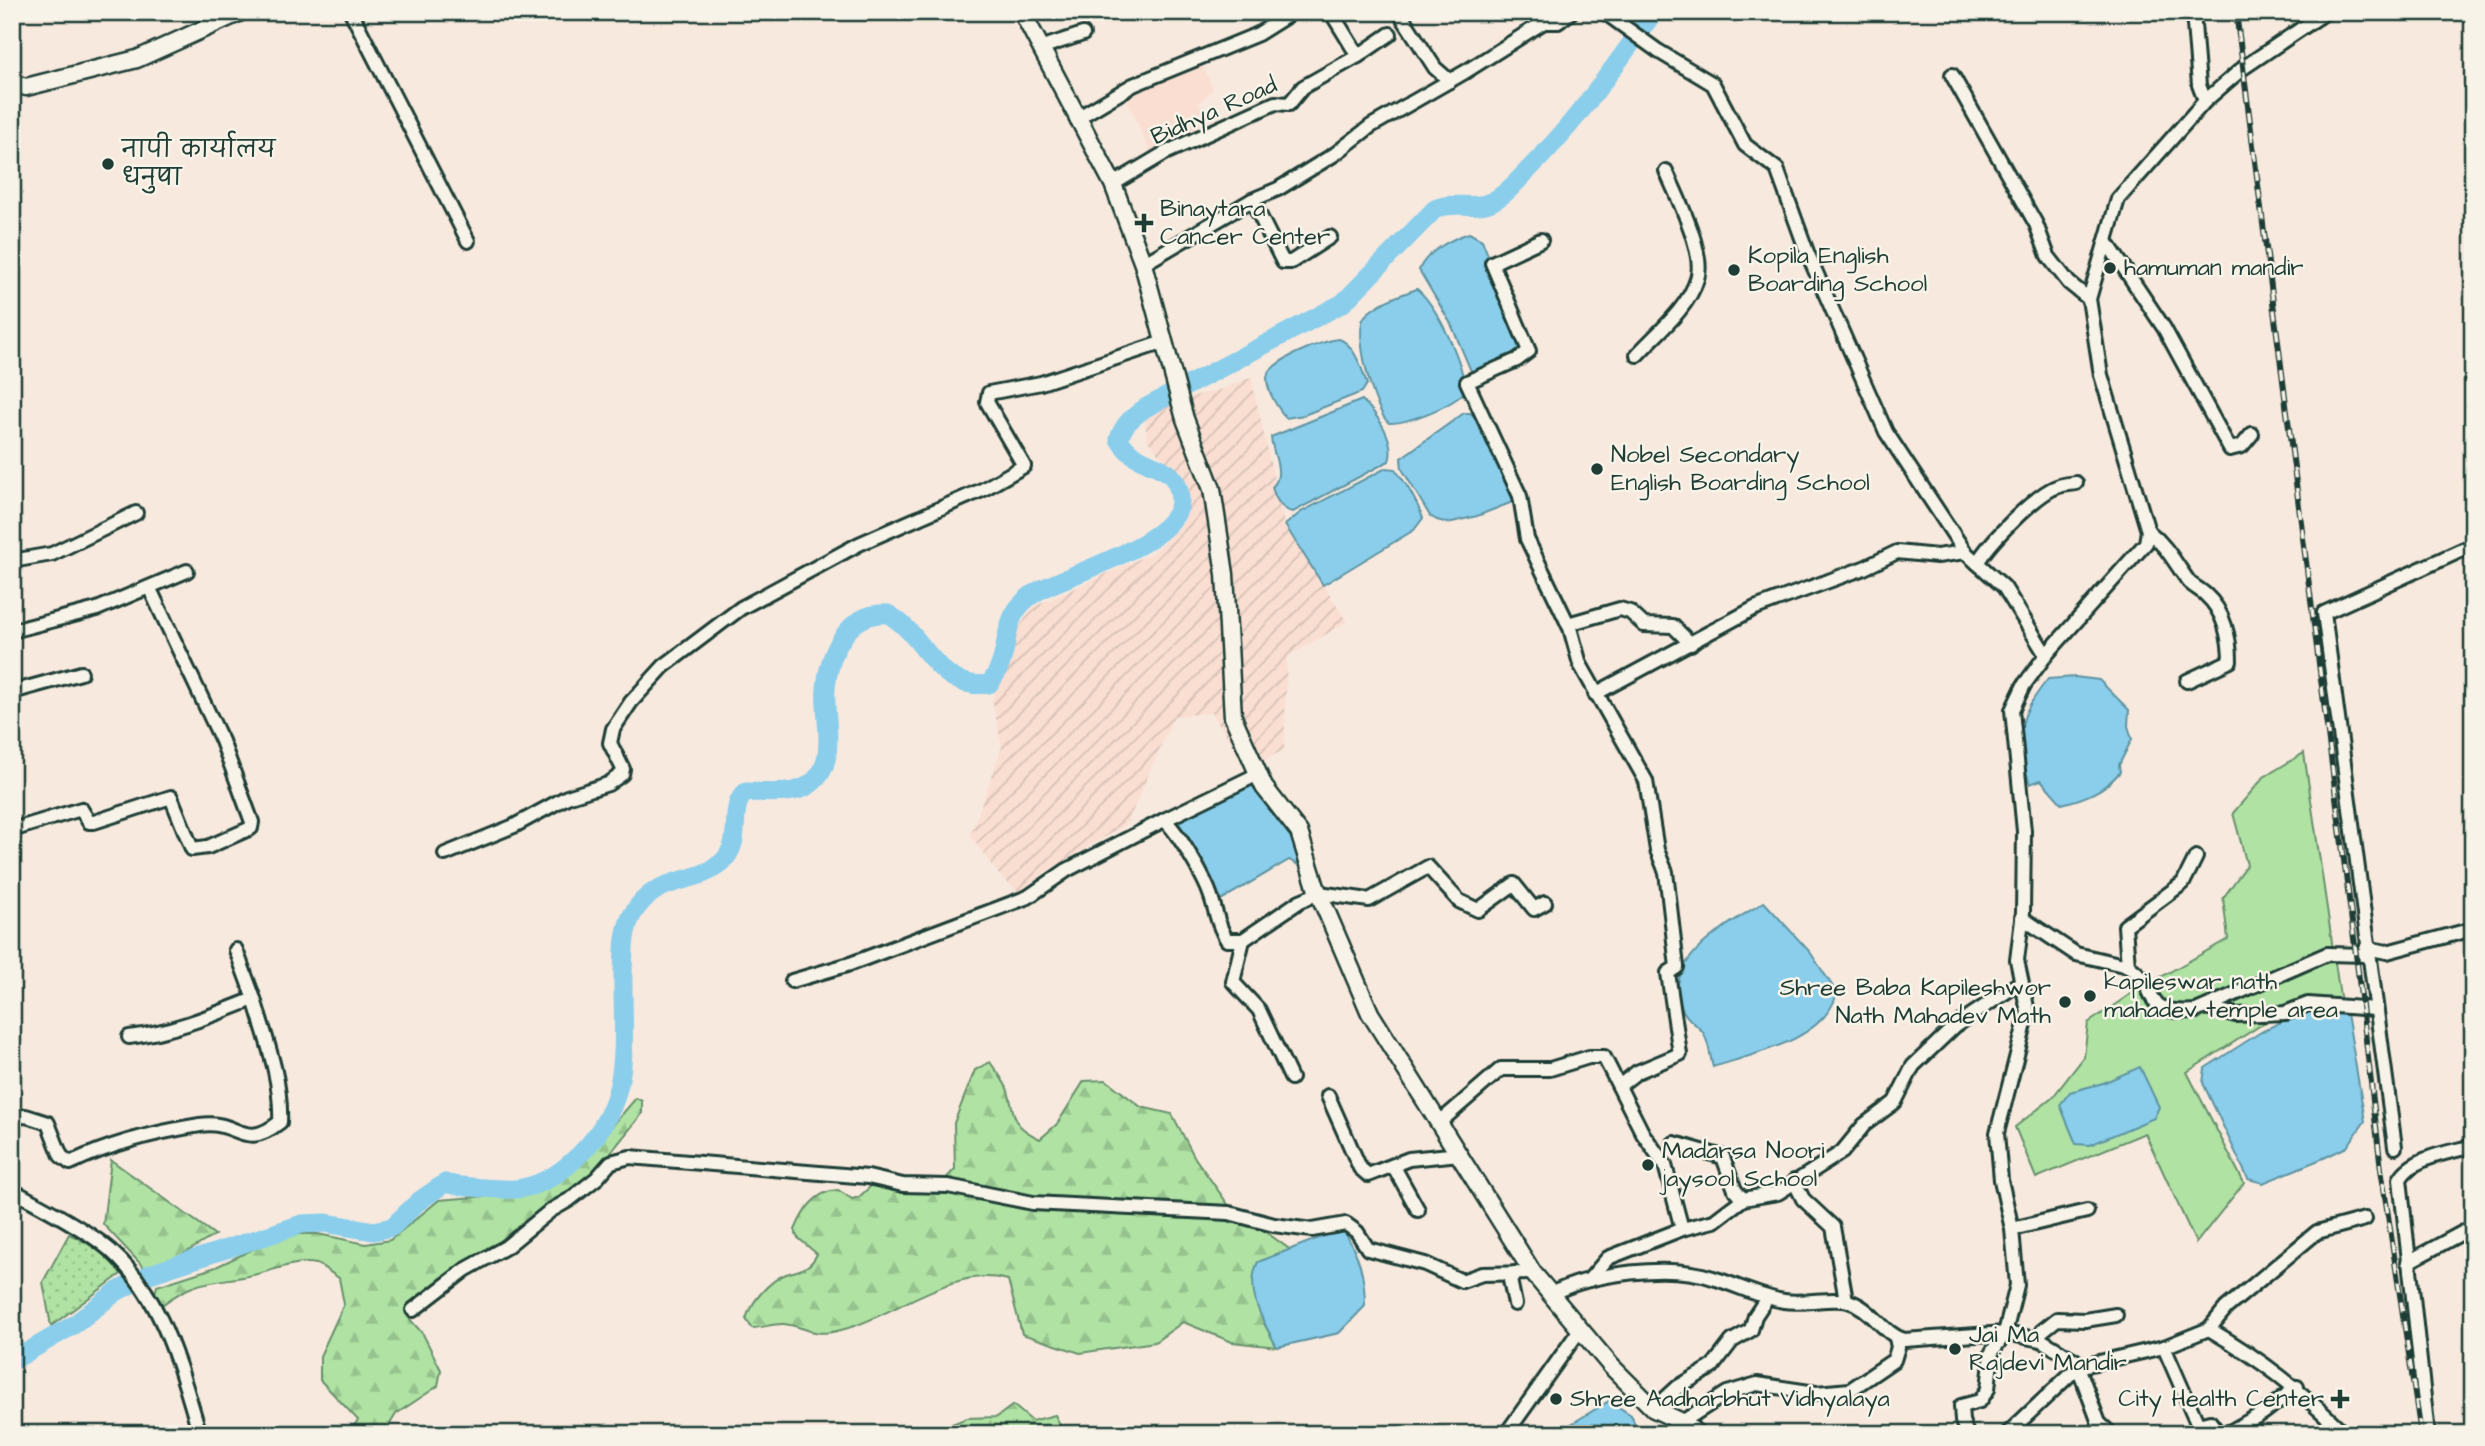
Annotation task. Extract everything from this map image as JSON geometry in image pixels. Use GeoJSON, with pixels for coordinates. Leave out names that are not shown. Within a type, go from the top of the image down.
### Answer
{"type":"FeatureCollection","features":[{"type":"Feature","properties":{"kind":"main road"},"geometry":{"type":"LineString","coordinates":[[12,83],[26,87],[137,59],[241,12]]}},
{"type":"Feature","properties":{"kind":"main road"},"geometry":{"type":"LineString","coordinates":[[1022,12],[1076,119],[1113,184],[1143,264],[1185,419],[1212,489],[1225,574],[1233,717],[1264,787],[1299,832],[1319,893],[1370,1013],[1534,1273],[1580,1331],[1654,1409],[1682,1422],[1697,1434]]}},
{"type":"Feature","properties":{"kind":"street"},"geometry":{"type":"LineString","coordinates":[[351,12],[468,241]]}},
{"type":"Feature","properties":{"kind":"street"},"geometry":{"type":"LineString","coordinates":[[1076,119],[1133,85],[1258,34],[1293,12]]}},
{"type":"Feature","properties":{"kind":"street"},"geometry":{"type":"LineString","coordinates":[[1331,12],[1358,56],[1391,34]]}},
{"type":"Feature","properties":{"kind":"street"},"geometry":{"type":"LineString","coordinates":[[1399,12],[1435,68],[1450,81]]}},
{"type":"Feature","properties":{"kind":"street"},"geometry":{"type":"LineString","coordinates":[[1143,264],[1252,200],[1278,189],[1335,154],[1371,126],[1450,81],[1544,22],[1562,21],[1571,12]]}},
{"type":"Feature","properties":{"kind":"street"},"geometry":{"type":"LineString","coordinates":[[1604,12],[1658,51],[1713,84],[1745,145],[1777,169],[1807,253],[1886,432],[1965,552],[2004,587],[2046,655]]}},
{"type":"Feature","properties":{"kind":"street"},"geometry":{"type":"LineString","coordinates":[[2193,12],[2199,85],[2205,102]]}},
{"type":"Feature","properties":{"kind":"street"},"geometry":{"type":"LineString","coordinates":[[1967,1434],[1962,1421],[1961,1406],[1980,1401],[1988,1389],[1992,1352],[2005,1333],[2017,1285],[2012,1229],[2001,1180],[1997,1133],[2028,1012],[2017,960],[2022,918],[2024,831],[2012,710],[2024,685],[2046,655],[2146,543],[2148,531],[2101,375],[2089,299],[2118,199],[2205,102],[2243,68],[2326,12]]}},
{"type":"Feature","properties":{"kind":"street"},"geometry":{"type":"LineString","coordinates":[[1040,48],[1083,34]]}},
{"type":"Feature","properties":{"kind":"street","name":"Bidhya Road"},"geometry":{"type":"LineString","coordinates":[[1113,184],[1165,153],[1275,103],[1289,104],[1303,87],[1358,56]]}},
{"type":"Feature","properties":{"kind":"street"},"geometry":{"type":"LineString","coordinates":[[1952,75],[2036,224],[2048,256],[2069,283],[2089,299]]}},
{"type":"Feature","properties":{"kind":"street"},"geometry":{"type":"LineString","coordinates":[[1637,355],[1689,297],[1698,278],[1693,242],[1667,171]]}},
{"type":"Feature","properties":{"kind":"street"},"geometry":{"type":"LineString","coordinates":[[1252,200],[1283,262],[1291,262],[1329,237]]}},
{"type":"Feature","properties":{"kind":"street"},"geometry":{"type":"LineString","coordinates":[[1541,240],[1492,263],[1529,351],[1517,360],[1467,382],[1520,496],[1527,539],[1569,624],[1580,664],[1646,781],[1654,839],[1666,872],[1677,967],[1668,973],[1680,1054],[1637,1072],[1619,1086]]}},
{"type":"Feature","properties":{"kind":"street"},"geometry":{"type":"LineString","coordinates":[[2106,241],[2164,328],[2230,449],[2242,446],[2252,433]]}},
{"type":"Feature","properties":{"kind":"street"},"geometry":{"type":"LineString","coordinates":[[445,854],[514,826],[567,797],[616,779],[623,769],[610,743],[613,729],[631,702],[664,666],[754,598],[874,536],[982,489],[1024,466],[987,402],[989,393],[1041,383],[1164,342]]}},
{"type":"Feature","properties":{"kind":"street"},"geometry":{"type":"LineString","coordinates":[[1977,563],[1988,545],[2046,493],[2059,486],[2076,483]]}},
{"type":"Feature","properties":{"kind":"street"},"geometry":{"type":"LineString","coordinates":[[12,561],[52,554],[136,513]]}},
{"type":"Feature","properties":{"kind":"street"},"geometry":{"type":"LineString","coordinates":[[2148,531],[2164,543],[2190,583],[2208,597],[2223,619],[2230,645],[2230,661],[2187,681]]}},
{"type":"Feature","properties":{"kind":"street"},"geometry":{"type":"LineString","coordinates":[[2395,1146],[2324,613],[2473,545]]}},
{"type":"Feature","properties":{"kind":"street"},"geometry":{"type":"LineString","coordinates":[[1595,694],[1755,608],[1864,568],[1897,552],[1937,556],[1965,552]]}},
{"type":"Feature","properties":{"kind":"street"},"geometry":{"type":"LineString","coordinates":[[12,631],[97,610],[187,572]]}},
{"type":"Feature","properties":{"kind":"street"},"geometry":{"type":"LineString","coordinates":[[12,830],[81,809],[89,822],[94,822],[171,797],[192,849],[208,847],[251,828],[252,822],[230,760],[150,589]]}},
{"type":"Feature","properties":{"kind":"street"},"geometry":{"type":"LineString","coordinates":[[1569,624],[1620,610],[1630,612],[1644,625],[1674,626],[1691,643]]}},
{"type":"Feature","properties":{"kind":"street"},"geometry":{"type":"LineString","coordinates":[[12,692],[81,673]]}},
{"type":"Feature","properties":{"kind":"street"},"geometry":{"type":"LineString","coordinates":[[792,981],[849,964],[1028,897],[1067,870],[1258,774]]}},
{"type":"Feature","properties":{"kind":"street"},"geometry":{"type":"LineString","coordinates":[[1164,820],[1173,827],[1199,869],[1210,894],[1219,928],[1227,940],[1243,940],[1300,901],[1319,893],[1369,900],[1428,867],[1459,901],[1478,911],[1514,884],[1534,909],[1545,903]]}},
{"type":"Feature","properties":{"kind":"street"},"geometry":{"type":"LineString","coordinates":[[2128,966],[2125,926],[2183,883],[2196,857]]}},
{"type":"Feature","properties":{"kind":"street"},"geometry":{"type":"LineString","coordinates":[[2022,918],[2076,954],[2128,966],[2143,980],[2151,999],[2166,1011],[2196,1011],[2327,954],[2388,952],[2473,929]]}},
{"type":"Feature","properties":{"kind":"street"},"geometry":{"type":"LineString","coordinates":[[1243,940],[1233,982],[1259,1010],[1291,1078]]}},
{"type":"Feature","properties":{"kind":"street"},"geometry":{"type":"LineString","coordinates":[[12,1117],[26,1116],[48,1123],[61,1156],[70,1163],[161,1131],[201,1125],[227,1126],[250,1137],[263,1135],[280,1122],[281,1110],[275,1068],[236,950]]}},
{"type":"Feature","properties":{"kind":"street"},"geometry":{"type":"LineString","coordinates":[[1589,1280],[1608,1258],[1682,1229],[1714,1221],[1743,1199],[1778,1193],[1848,1148],[1864,1125],[1895,1102],[1913,1066],[1955,1026],[2021,982]]}},
{"type":"Feature","properties":{"kind":"street"},"geometry":{"type":"LineString","coordinates":[[129,1037],[169,1030],[254,999]]}},
{"type":"Feature","properties":{"kind":"street"},"geometry":{"type":"LineString","coordinates":[[2206,1007],[2236,1015],[2285,1013],[2308,1004],[2375,1009]]}},
{"type":"Feature","properties":{"kind":"street"},"geometry":{"type":"LineString","coordinates":[[1440,1122],[1501,1069],[1550,1069],[1589,1057],[1604,1057],[1643,1134],[1665,1165],[1682,1229]]}},
{"type":"Feature","properties":{"kind":"street"},"geometry":{"type":"LineString","coordinates":[[1328,1096],[1360,1168],[1368,1175],[1409,1159],[1441,1158],[1460,1154]]}},
{"type":"Feature","properties":{"kind":"street"},"geometry":{"type":"LineString","coordinates":[[1674,1143],[1723,1157],[1735,1190],[1743,1199]]}},
{"type":"Feature","properties":{"kind":"street"},"geometry":{"type":"LineString","coordinates":[[2428,1434],[2400,1187],[2404,1172],[2445,1151],[2473,1146]]}},
{"type":"Feature","properties":{"kind":"street"},"geometry":{"type":"LineString","coordinates":[[413,1310],[486,1256],[506,1247],[550,1211],[569,1200],[597,1178],[611,1162],[630,1157],[868,1177],[903,1185],[948,1186],[1033,1203],[1229,1213],[1274,1225],[1312,1230],[1346,1224],[1357,1233],[1368,1249],[1425,1264],[1462,1281],[1482,1275],[1534,1273]]}},
{"type":"Feature","properties":{"kind":"street"},"geometry":{"type":"LineString","coordinates":[[1394,1167],[1418,1210]]}},
{"type":"Feature","properties":{"kind":"street"},"geometry":{"type":"LineString","coordinates":[[1794,1181],[1803,1199],[1833,1227],[1846,1300]]}},
{"type":"Feature","properties":{"kind":"street"},"geometry":{"type":"LineString","coordinates":[[12,1190],[82,1230],[117,1257],[158,1309],[200,1434]]}},
{"type":"Feature","properties":{"kind":"street"},"geometry":{"type":"LineString","coordinates":[[2012,1229],[2087,1210]]}},
{"type":"Feature","properties":{"kind":"street"},"geometry":{"type":"LineString","coordinates":[[2007,1434],[2078,1367],[2164,1347],[2209,1329],[2227,1308],[2317,1232],[2365,1219]]}},
{"type":"Feature","properties":{"kind":"street"},"geometry":{"type":"LineString","coordinates":[[2408,1262],[2473,1227]]}},
{"type":"Feature","properties":{"kind":"street"},"geometry":{"type":"LineString","coordinates":[[1551,1294],[1589,1280],[1683,1271],[1711,1277],[1767,1298],[1815,1303],[1846,1300],[1867,1312],[1896,1338],[1904,1340],[2005,1333],[2038,1339],[2076,1361],[2099,1423],[2111,1434]]}},
{"type":"Feature","properties":{"kind":"street"},"geometry":{"type":"LineString","coordinates":[[1515,1273],[1510,1280],[1515,1304]]}},
{"type":"Feature","properties":{"kind":"street"},"geometry":{"type":"LineString","coordinates":[[1654,1409],[1678,1387],[1712,1367],[1732,1341],[1751,1330],[1755,1316],[1767,1298]]}},
{"type":"Feature","properties":{"kind":"street"},"geometry":{"type":"LineString","coordinates":[[2038,1339],[2057,1319],[2085,1320],[2116,1315]]}},
{"type":"Feature","properties":{"kind":"street"},"geometry":{"type":"LineString","coordinates":[[2209,1329],[2259,1358],[2297,1387],[2345,1434]]}},
{"type":"Feature","properties":{"kind":"street"},"geometry":{"type":"LineString","coordinates":[[1506,1434],[1580,1331]]}},
{"type":"Feature","properties":{"kind":"street"},"geometry":{"type":"LineString","coordinates":[[1682,1422],[1727,1392],[1757,1384],[1816,1393],[1850,1390],[1894,1360],[1898,1347],[1896,1338]]}},
{"type":"Feature","properties":{"kind":"street"},"geometry":{"type":"LineString","coordinates":[[2164,1347],[2198,1425],[2210,1422],[2219,1434]]}},
{"type":"Feature","properties":{"kind":"street"},"geometry":{"type":"LineString","coordinates":[[2226,1434],[2263,1413],[2297,1387]]}},
{"type":"Feature","properties":{"kind":"shaded area"},"geometry":{"type":"Polygon","coordinates":[[[1201,61],[1213,89],[1199,103],[1212,127],[1152,157],[1126,97],[1144,85],[1201,61]]]}},
{"type":"Feature","properties":{"kind":"shaded area"},"geometry":{"type":"Polygon","coordinates":[[[1251,377],[1284,523],[1347,622],[1287,657],[1284,750],[1248,768],[1212,713],[1174,716],[1127,824],[1047,871],[1019,892],[999,875],[970,836],[1002,747],[992,700],[1017,630],[1033,607],[1154,552],[1184,522],[1179,478],[1147,440],[1144,412],[1153,406],[1222,389],[1251,377]]]}},
{"type":"Feature","properties":{"kind":"green space"},"geometry":{"type":"Polygon","coordinates":[[[2304,753],[2341,1003],[2302,999],[2187,1072],[2244,1183],[2196,1243],[2145,1133],[2036,1178],[2015,1127],[2052,1098],[2084,1057],[2088,1023],[2129,995],[2228,939],[2223,898],[2247,865],[2233,813],[2264,777],[2304,753]]]}},
{"type":"Feature","properties":{"kind":"green space"},"geometry":{"type":"Polygon","coordinates":[[[990,1062],[1007,1087],[1019,1125],[1040,1139],[1057,1124],[1084,1081],[1106,1080],[1141,1107],[1172,1114],[1195,1158],[1242,1224],[1259,1227],[1292,1251],[1275,1254],[1264,1323],[1277,1347],[1232,1342],[1183,1322],[1155,1342],[1080,1353],[1022,1334],[1008,1280],[987,1277],[945,1285],[841,1330],[823,1333],[780,1324],[752,1328],[746,1319],[762,1293],[780,1277],[808,1266],[817,1254],[797,1237],[795,1230],[806,1209],[816,1198],[838,1190],[852,1199],[859,1197],[872,1185],[910,1192],[934,1191],[955,1169],[954,1123],[975,1070],[990,1062]]]}},
{"type":"Feature","properties":{"kind":"green space"},"geometry":{"type":"Polygon","coordinates":[[[636,1098],[642,1101],[642,1114],[592,1176],[521,1224],[509,1238],[488,1247],[414,1303],[408,1317],[423,1334],[441,1370],[438,1386],[396,1414],[384,1434],[348,1434],[358,1420],[320,1380],[320,1356],[344,1304],[339,1278],[325,1268],[301,1263],[243,1277],[208,1282],[187,1289],[162,1305],[155,1293],[157,1286],[216,1267],[274,1239],[318,1234],[366,1244],[390,1240],[439,1200],[537,1192],[584,1159],[636,1098]]]}},
{"type":"Feature","properties":{"kind":"green space"},"geometry":{"type":"Polygon","coordinates":[[[111,1160],[215,1235],[150,1274],[103,1224],[111,1160]]]}},
{"type":"Feature","properties":{"kind":"green space"},"geometry":{"type":"Polygon","coordinates":[[[69,1234],[98,1250],[121,1274],[51,1326],[43,1282],[69,1234]]]}},
{"type":"Feature","properties":{"kind":"green space"},"geometry":{"type":"Polygon","coordinates":[[[1013,1405],[1032,1421],[1055,1415],[1064,1432],[1069,1434],[941,1434],[942,1428],[967,1418],[997,1417],[1013,1405]]]}},
{"type":"Feature","properties":{"kind":"water"},"geometry":{"type":"Polygon","coordinates":[[[1469,233],[1482,240],[1524,347],[1523,353],[1486,369],[1471,371],[1451,324],[1419,270],[1433,252],[1469,233]]]}},
{"type":"Feature","properties":{"kind":"water"},"geometry":{"type":"Polygon","coordinates":[[[1417,289],[1441,322],[1460,366],[1465,391],[1430,413],[1389,423],[1377,404],[1366,371],[1362,324],[1365,316],[1376,307],[1417,289]]]}},
{"type":"Feature","properties":{"kind":"water"},"geometry":{"type":"Polygon","coordinates":[[[1339,339],[1349,346],[1360,365],[1367,384],[1362,392],[1304,415],[1286,418],[1269,389],[1267,378],[1270,371],[1298,352],[1339,339]]]}},
{"type":"Feature","properties":{"kind":"water"},"geometry":{"type":"Polygon","coordinates":[[[1362,400],[1384,428],[1390,445],[1389,461],[1293,512],[1285,509],[1272,487],[1276,482],[1278,470],[1271,437],[1362,400]]]}},
{"type":"Feature","properties":{"kind":"water"},"geometry":{"type":"Polygon","coordinates":[[[1464,413],[1470,413],[1480,421],[1515,494],[1515,501],[1477,516],[1448,523],[1430,516],[1402,469],[1401,458],[1464,413]]]}},
{"type":"Feature","properties":{"kind":"water"},"geometry":{"type":"Polygon","coordinates":[[[1386,468],[1395,469],[1411,492],[1423,518],[1414,530],[1323,585],[1285,525],[1301,512],[1386,468]]]}},
{"type":"Feature","properties":{"kind":"water"},"geometry":{"type":"Polygon","coordinates":[[[2075,677],[2099,680],[2129,710],[2128,726],[2132,739],[2119,765],[2120,772],[2114,779],[2094,793],[2062,804],[2041,780],[2030,784],[2022,753],[2021,728],[2030,705],[2048,679],[2075,677]]]}},
{"type":"Feature","properties":{"kind":"water"},"geometry":{"type":"Polygon","coordinates":[[[1244,784],[1258,786],[1294,829],[1298,865],[1289,860],[1214,904],[1173,821],[1244,784]]]}},
{"type":"Feature","properties":{"kind":"water"},"geometry":{"type":"Polygon","coordinates":[[[1764,902],[1810,952],[1837,993],[1830,1009],[1818,1023],[1803,1034],[1767,1050],[1713,1067],[1704,1035],[1681,1007],[1677,990],[1681,973],[1703,944],[1764,902]]]}},
{"type":"Feature","properties":{"kind":"water"},"geometry":{"type":"Polygon","coordinates":[[[2311,1006],[2347,1013],[2365,1121],[2347,1147],[2263,1183],[2248,1179],[2203,1083],[2205,1068],[2261,1032],[2311,1006]]]}},
{"type":"Feature","properties":{"kind":"water"},"geometry":{"type":"Polygon","coordinates":[[[2140,1067],[2159,1107],[2154,1118],[2090,1145],[2076,1144],[2060,1105],[2070,1092],[2103,1083],[2140,1067]]]}},
{"type":"Feature","properties":{"kind":"water"},"geometry":{"type":"Polygon","coordinates":[[[1342,1229],[1360,1265],[1365,1306],[1339,1333],[1277,1347],[1254,1295],[1254,1273],[1258,1262],[1342,1229]]]}},
{"type":"Feature","properties":{"kind":"water"},"geometry":{"type":"Polygon","coordinates":[[[1609,1401],[1631,1415],[1639,1434],[1555,1434],[1609,1401]]]}},
{"type":"Feature","properties":{"kind":"waterway"},"geometry":{"type":"LineString","coordinates":[[12,1361],[75,1324],[116,1292],[150,1274],[302,1224],[325,1223],[374,1231],[392,1227],[419,1201],[445,1183],[489,1188],[524,1188],[548,1179],[569,1165],[594,1138],[608,1117],[616,1095],[623,1049],[624,943],[632,915],[642,902],[663,886],[699,875],[721,863],[733,845],[737,807],[746,792],[795,791],[809,785],[819,776],[827,753],[826,688],[831,661],[836,648],[852,627],[862,619],[888,614],[902,624],[944,671],[971,684],[989,684],[1002,659],[1011,622],[1025,600],[1040,590],[1145,542],[1176,515],[1180,499],[1178,486],[1172,477],[1136,457],[1119,439],[1129,421],[1145,408],[1343,303],[1435,209],[1449,205],[1486,204],[1503,195],[1563,132],[1654,12]]}},
{"type":"Feature","properties":{"kind":"railway"},"geometry":{"type":"LineString","coordinates":[[2236,12],[2381,1169],[2421,1434]]}},
{"type":"Feature","properties":{"kind":"place","name":"नापी कार्यालय धनुषा"},"geometry":{"type":"Point","coordinates":[108,164]}},
{"type":"Feature","properties":{"kind":"place","name":"Binaytara Cancer Center"},"geometry":{"type":"Point","coordinates":[1144,223]}},
{"type":"Feature","properties":{"kind":"place","name":"hamuman mandir"},"geometry":{"type":"Point","coordinates":[2110,268]}},
{"type":"Feature","properties":{"kind":"place","name":"Kopila English Boarding School"},"geometry":{"type":"Point","coordinates":[1734,270]}},
{"type":"Feature","properties":{"kind":"place","name":"Nobel Secondary English Boarding School"},"geometry":{"type":"Point","coordinates":[1597,469]}},
{"type":"Feature","properties":{"kind":"place","name":"kapileswar nath mahadev temple area"},"geometry":{"type":"Point","coordinates":[2090,996]}},
{"type":"Feature","properties":{"kind":"place","name":"Shree Baba Kapileshwor Nath Mahadev Math"},"geometry":{"type":"Point","coordinates":[2065,1002]}},
{"type":"Feature","properties":{"kind":"place","name":"Madarsa Noori jaysool School"},"geometry":{"type":"Point","coordinates":[1648,1165]}},
{"type":"Feature","properties":{"kind":"place","name":"Jai Ma Rajdevi Mandir"},"geometry":{"type":"Point","coordinates":[1955,1349]}},
{"type":"Feature","properties":{"kind":"place","name":"Shree Aadharbhut Vidhyalaya"},"geometry":{"type":"Point","coordinates":[1556,1399]}},
{"type":"Feature","properties":{"kind":"place","name":"City Health Center"},"geometry":{"type":"Point","coordinates":[2340,1399]}}]}
